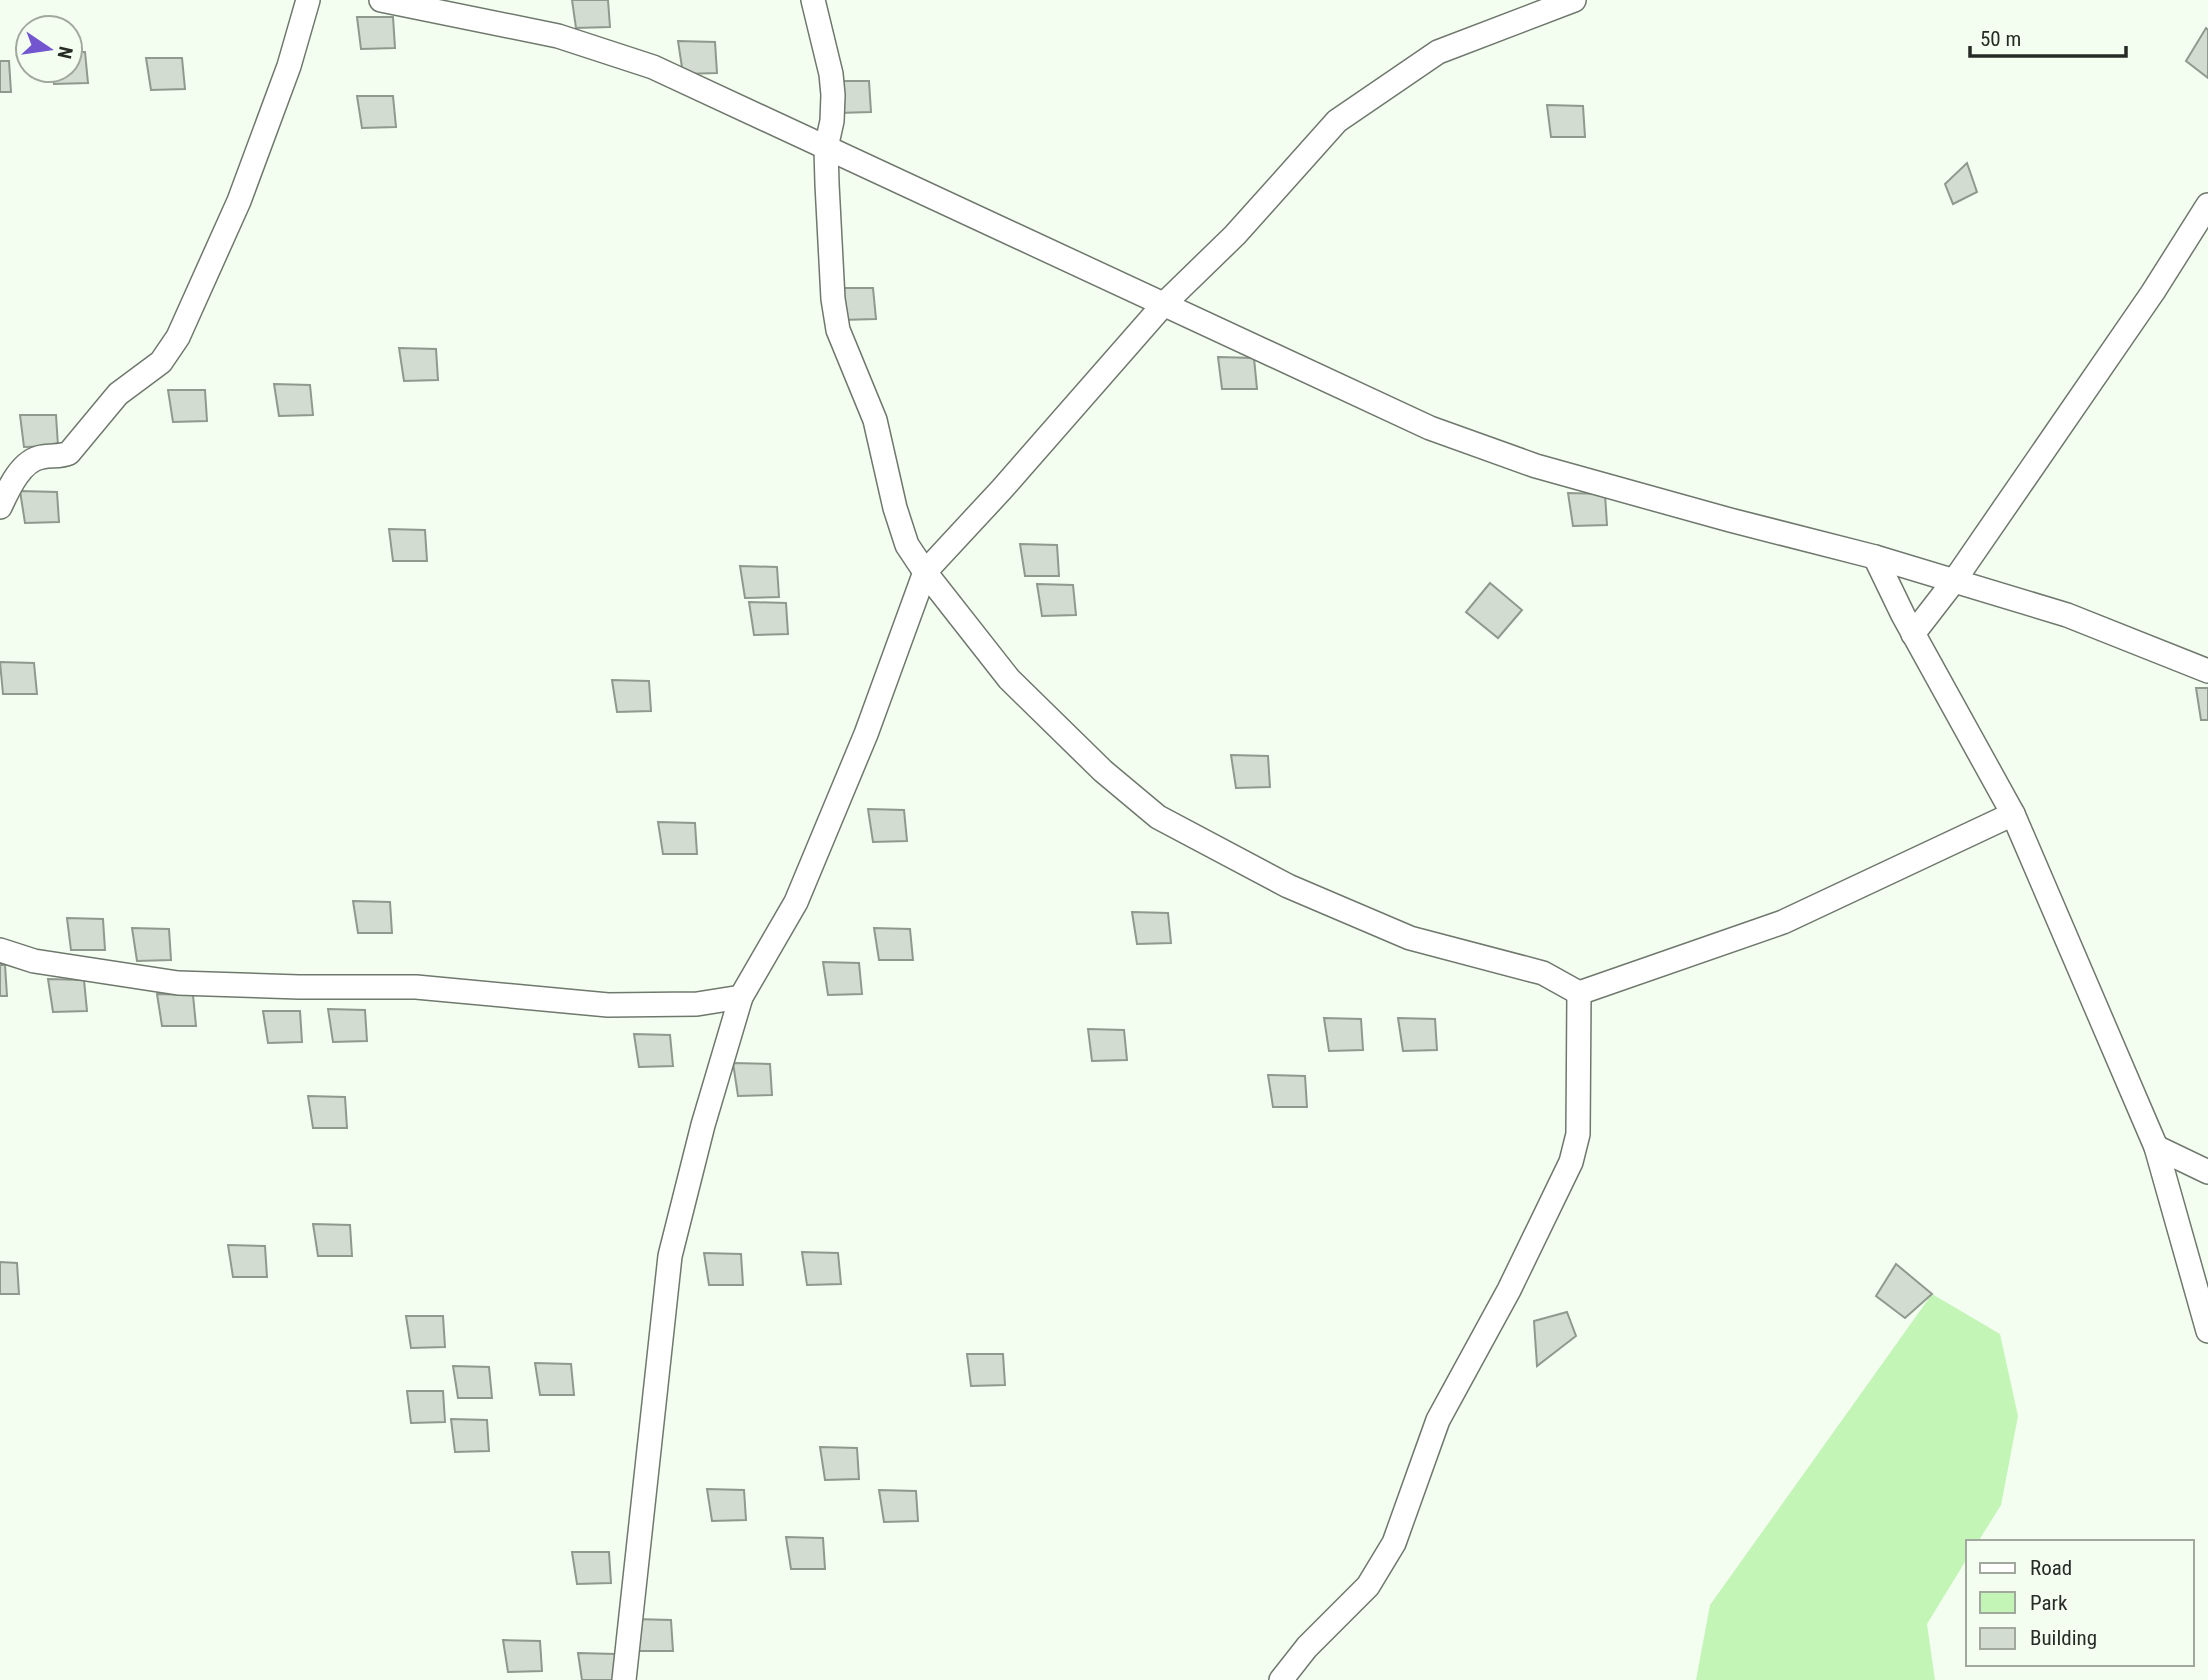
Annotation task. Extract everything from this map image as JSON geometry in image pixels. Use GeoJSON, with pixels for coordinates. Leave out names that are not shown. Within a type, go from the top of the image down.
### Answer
{"type":"FeatureCollection","features":[{"type":"Feature","properties":{"kind":"street"},"geometry":{"type":"LineString","coordinates":[[0,507],[27,463],[39,457],[60,457],[69,453],[118,394],[161,362],[178,337],[239,201],[289,66],[308,0]]}},
{"type":"Feature","properties":{"kind":"street"},"geometry":{"type":"LineString","coordinates":[[381,0],[558,36],[653,68],[1430,428],[1536,466],[1875,557],[2067,615],[2208,671]]}},
{"type":"Feature","properties":{"kind":"street"},"geometry":{"type":"LineString","coordinates":[[813,0],[831,74],[833,94],[832,121],[826,148],[833,299],[838,330],[875,420],[895,508],[907,545],[1009,679],[1103,771],[1158,817],[1288,886],[1398,932],[1544,973],[1579,993],[1783,922],[2013,814]]}},
{"type":"Feature","properties":{"kind":"street"},"geometry":{"type":"LineString","coordinates":[[624,1680],[670,1256],[703,1125],[741,997],[796,902],[866,734],[925,572],[1002,489],[1164,304],[1235,235],[1337,121],[1438,52],[1574,0]]}},
{"type":"Feature","properties":{"kind":"street"},"geometry":{"type":"LineString","coordinates":[[1913,634],[1954,581],[2153,292],[2208,205]]}},
{"type":"Feature","properties":{"kind":"street"},"geometry":{"type":"LineString","coordinates":[[1875,557],[1913,634],[2013,814],[2156,1147],[2208,1331]]}},
{"type":"Feature","properties":{"kind":"street"},"geometry":{"type":"LineString","coordinates":[[0,950],[34,961],[178,984],[416,986],[608,1005],[697,1004],[741,997]]}},
{"type":"Feature","properties":{"kind":"street"},"geometry":{"type":"LineString","coordinates":[[1281,1680],[1307,1647],[1368,1586],[1394,1543],[1438,1420],[1509,1290],[1571,1162],[1578,1134],[1579,993]]}},
{"type":"Feature","properties":{"kind":"street"},"geometry":{"type":"LineString","coordinates":[[2156,1147],[2208,1172]]}},
{"type":"Feature","properties":{"kind":"green space"},"geometry":{"type":"Polygon","coordinates":[[[1932,1294],[2000,1334],[2018,1416],[2001,1505],[1979,1540],[1966,1540],[1966,1560],[1927,1624],[1935,1680],[1696,1680],[1710,1605],[1932,1294]]]}},
{"type":"Feature","properties":{"kind":"building"},"geometry":{"type":"Polygon","coordinates":[[[572,0],[608,0],[610,27],[576,28],[572,0]]]}},
{"type":"Feature","properties":{"kind":"building"},"geometry":{"type":"Polygon","coordinates":[[[357,17],[393,17],[395,48],[361,49],[357,17]]]}},
{"type":"Feature","properties":{"kind":"building"},"geometry":{"type":"Polygon","coordinates":[[[2206,28],[2208,30],[2208,78],[2186,61],[2206,28]]]}},
{"type":"Feature","properties":{"kind":"building"},"geometry":{"type":"Polygon","coordinates":[[[678,41],[715,42],[717,73],[683,74],[678,41]]]}},
{"type":"Feature","properties":{"kind":"building"},"geometry":{"type":"Polygon","coordinates":[[[84,52],[85,52],[88,83],[84,83],[84,52]]]}},
{"type":"Feature","properties":{"kind":"building"},"geometry":{"type":"Polygon","coordinates":[[[146,58],[182,58],[185,89],[151,90],[146,58]]]}},
{"type":"Feature","properties":{"kind":"building"},"geometry":{"type":"Polygon","coordinates":[[[0,61],[9,61],[11,92],[0,92],[0,61]]]}},
{"type":"Feature","properties":{"kind":"building"},"geometry":{"type":"Polygon","coordinates":[[[832,81],[869,81],[871,112],[837,113],[832,81]]]}},
{"type":"Feature","properties":{"kind":"building"},"geometry":{"type":"Polygon","coordinates":[[[357,96],[393,96],[396,127],[362,128],[357,96]]]}},
{"type":"Feature","properties":{"kind":"building"},"geometry":{"type":"Polygon","coordinates":[[[1547,105],[1583,106],[1585,137],[1551,137],[1547,105]]]}},
{"type":"Feature","properties":{"kind":"building"},"geometry":{"type":"Polygon","coordinates":[[[1967,163],[1977,192],[1953,204],[1945,184],[1967,163]]]}},
{"type":"Feature","properties":{"kind":"building"},"geometry":{"type":"Polygon","coordinates":[[[837,288],[873,288],[876,319],[842,320],[837,288]]]}},
{"type":"Feature","properties":{"kind":"building"},"geometry":{"type":"Polygon","coordinates":[[[399,348],[436,349],[438,380],[404,381],[399,348]]]}},
{"type":"Feature","properties":{"kind":"building"},"geometry":{"type":"Polygon","coordinates":[[[1218,357],[1254,358],[1257,389],[1222,389],[1218,357]]]}},
{"type":"Feature","properties":{"kind":"building"},"geometry":{"type":"Polygon","coordinates":[[[274,384],[310,385],[313,415],[279,416],[274,384]]]}},
{"type":"Feature","properties":{"kind":"building"},"geometry":{"type":"Polygon","coordinates":[[[168,390],[205,390],[207,421],[173,422],[168,390]]]}},
{"type":"Feature","properties":{"kind":"building"},"geometry":{"type":"Polygon","coordinates":[[[20,415],[56,415],[58,446],[24,447],[20,415]]]}},
{"type":"Feature","properties":{"kind":"building"},"geometry":{"type":"Polygon","coordinates":[[[20,491],[57,492],[59,522],[25,523],[20,491]]]}},
{"type":"Feature","properties":{"kind":"building"},"geometry":{"type":"Polygon","coordinates":[[[1568,493],[1605,494],[1607,525],[1573,526],[1568,493]]]}},
{"type":"Feature","properties":{"kind":"building"},"geometry":{"type":"Polygon","coordinates":[[[389,529],[425,530],[427,561],[393,561],[389,529]]]}},
{"type":"Feature","properties":{"kind":"building"},"geometry":{"type":"Polygon","coordinates":[[[1020,544],[1057,545],[1059,576],[1025,576],[1020,544]]]}},
{"type":"Feature","properties":{"kind":"building"},"geometry":{"type":"Polygon","coordinates":[[[740,566],[777,567],[779,597],[745,598],[740,566]]]}},
{"type":"Feature","properties":{"kind":"building"},"geometry":{"type":"Polygon","coordinates":[[[1490,583],[1522,610],[1498,638],[1466,612],[1490,583]]]}},
{"type":"Feature","properties":{"kind":"building"},"geometry":{"type":"Polygon","coordinates":[[[1037,584],[1073,585],[1076,615],[1042,616],[1037,584]]]}},
{"type":"Feature","properties":{"kind":"building"},"geometry":{"type":"Polygon","coordinates":[[[749,602],[786,603],[788,634],[754,635],[749,602]]]}},
{"type":"Feature","properties":{"kind":"building"},"geometry":{"type":"Polygon","coordinates":[[[0,662],[34,663],[37,694],[3,694],[0,662]]]}},
{"type":"Feature","properties":{"kind":"building"},"geometry":{"type":"Polygon","coordinates":[[[612,680],[649,681],[651,711],[617,712],[612,680]]]}},
{"type":"Feature","properties":{"kind":"building"},"geometry":{"type":"Polygon","coordinates":[[[2196,688],[2208,688],[2208,720],[2201,720],[2196,688]]]}},
{"type":"Feature","properties":{"kind":"building"},"geometry":{"type":"Polygon","coordinates":[[[1231,755],[1268,756],[1270,787],[1236,788],[1231,755]]]}},
{"type":"Feature","properties":{"kind":"building"},"geometry":{"type":"Polygon","coordinates":[[[868,809],[904,810],[907,841],[873,842],[868,809]]]}},
{"type":"Feature","properties":{"kind":"building"},"geometry":{"type":"Polygon","coordinates":[[[658,822],[695,823],[697,854],[663,854],[658,822]]]}},
{"type":"Feature","properties":{"kind":"building"},"geometry":{"type":"Polygon","coordinates":[[[353,901],[390,902],[392,933],[358,933],[353,901]]]}},
{"type":"Feature","properties":{"kind":"building"},"geometry":{"type":"Polygon","coordinates":[[[1132,912],[1168,913],[1171,943],[1137,944],[1132,912]]]}},
{"type":"Feature","properties":{"kind":"building"},"geometry":{"type":"Polygon","coordinates":[[[67,918],[103,919],[105,950],[71,950],[67,918]]]}},
{"type":"Feature","properties":{"kind":"building"},"geometry":{"type":"Polygon","coordinates":[[[132,928],[169,929],[171,960],[137,961],[132,928]]]}},
{"type":"Feature","properties":{"kind":"building"},"geometry":{"type":"Polygon","coordinates":[[[874,928],[910,929],[913,960],[879,960],[874,928]]]}},
{"type":"Feature","properties":{"kind":"building"},"geometry":{"type":"Polygon","coordinates":[[[823,962],[859,963],[862,994],[828,995],[823,962]]]}},
{"type":"Feature","properties":{"kind":"building"},"geometry":{"type":"Polygon","coordinates":[[[0,965],[5,965],[7,996],[0,996],[0,965]]]}},
{"type":"Feature","properties":{"kind":"building"},"geometry":{"type":"Polygon","coordinates":[[[48,979],[84,980],[87,1011],[53,1012],[48,979]]]}},
{"type":"Feature","properties":{"kind":"building"},"geometry":{"type":"Polygon","coordinates":[[[157,994],[193,995],[196,1026],[162,1026],[157,994]]]}},
{"type":"Feature","properties":{"kind":"building"},"geometry":{"type":"Polygon","coordinates":[[[328,1009],[365,1010],[367,1041],[333,1042],[328,1009]]]}},
{"type":"Feature","properties":{"kind":"building"},"geometry":{"type":"Polygon","coordinates":[[[263,1011],[300,1011],[302,1042],[268,1043],[263,1011]]]}},
{"type":"Feature","properties":{"kind":"building"},"geometry":{"type":"Polygon","coordinates":[[[1324,1018],[1361,1019],[1363,1050],[1329,1051],[1324,1018]]]}},
{"type":"Feature","properties":{"kind":"building"},"geometry":{"type":"Polygon","coordinates":[[[1398,1018],[1435,1019],[1437,1050],[1403,1051],[1398,1018]]]}},
{"type":"Feature","properties":{"kind":"building"},"geometry":{"type":"Polygon","coordinates":[[[1088,1029],[1124,1030],[1127,1060],[1092,1061],[1088,1029]]]}},
{"type":"Feature","properties":{"kind":"building"},"geometry":{"type":"Polygon","coordinates":[[[634,1034],[670,1035],[673,1066],[639,1067],[634,1034]]]}},
{"type":"Feature","properties":{"kind":"building"},"geometry":{"type":"Polygon","coordinates":[[[733,1063],[770,1064],[772,1095],[738,1096],[733,1063]]]}},
{"type":"Feature","properties":{"kind":"building"},"geometry":{"type":"Polygon","coordinates":[[[1268,1075],[1305,1076],[1307,1107],[1273,1107],[1268,1075]]]}},
{"type":"Feature","properties":{"kind":"building"},"geometry":{"type":"Polygon","coordinates":[[[308,1096],[345,1097],[347,1128],[313,1128],[308,1096]]]}},
{"type":"Feature","properties":{"kind":"building"},"geometry":{"type":"Polygon","coordinates":[[[313,1224],[350,1225],[352,1256],[318,1256],[313,1224]]]}},
{"type":"Feature","properties":{"kind":"building"},"geometry":{"type":"Polygon","coordinates":[[[228,1245],[265,1246],[267,1277],[233,1277],[228,1245]]]}},
{"type":"Feature","properties":{"kind":"building"},"geometry":{"type":"Polygon","coordinates":[[[802,1252],[838,1253],[841,1284],[807,1285],[802,1252]]]}},
{"type":"Feature","properties":{"kind":"building"},"geometry":{"type":"Polygon","coordinates":[[[704,1253],[741,1254],[743,1285],[709,1285],[704,1253]]]}},
{"type":"Feature","properties":{"kind":"building"},"geometry":{"type":"Polygon","coordinates":[[[0,1262],[17,1263],[19,1294],[0,1294],[0,1262]]]}},
{"type":"Feature","properties":{"kind":"building"},"geometry":{"type":"Polygon","coordinates":[[[1896,1264],[1932,1294],[1905,1318],[1876,1296],[1896,1264]]]}},
{"type":"Feature","properties":{"kind":"building"},"geometry":{"type":"Polygon","coordinates":[[[1567,1312],[1576,1336],[1537,1366],[1534,1321],[1567,1312]]]}},
{"type":"Feature","properties":{"kind":"building"},"geometry":{"type":"Polygon","coordinates":[[[406,1316],[443,1316],[445,1347],[411,1348],[406,1316]]]}},
{"type":"Feature","properties":{"kind":"building"},"geometry":{"type":"Polygon","coordinates":[[[967,1354],[1003,1354],[1005,1385],[971,1386],[967,1354]]]}},
{"type":"Feature","properties":{"kind":"building"},"geometry":{"type":"Polygon","coordinates":[[[535,1363],[571,1364],[574,1395],[540,1395],[535,1363]]]}},
{"type":"Feature","properties":{"kind":"building"},"geometry":{"type":"Polygon","coordinates":[[[453,1366],[489,1367],[492,1398],[458,1398],[453,1366]]]}},
{"type":"Feature","properties":{"kind":"building"},"geometry":{"type":"Polygon","coordinates":[[[407,1391],[443,1391],[445,1422],[411,1423],[407,1391]]]}},
{"type":"Feature","properties":{"kind":"building"},"geometry":{"type":"Polygon","coordinates":[[[451,1419],[487,1420],[489,1451],[455,1452],[451,1419]]]}},
{"type":"Feature","properties":{"kind":"building"},"geometry":{"type":"Polygon","coordinates":[[[820,1447],[857,1448],[859,1479],[825,1480],[820,1447]]]}},
{"type":"Feature","properties":{"kind":"building"},"geometry":{"type":"Polygon","coordinates":[[[707,1489],[744,1490],[746,1520],[712,1521],[707,1489]]]}},
{"type":"Feature","properties":{"kind":"building"},"geometry":{"type":"Polygon","coordinates":[[[879,1490],[916,1491],[918,1521],[884,1522],[879,1490]]]}},
{"type":"Feature","properties":{"kind":"building"},"geometry":{"type":"Polygon","coordinates":[[[786,1537],[823,1538],[825,1569],[791,1569],[786,1537]]]}},
{"type":"Feature","properties":{"kind":"building"},"geometry":{"type":"Polygon","coordinates":[[[572,1552],[609,1552],[611,1583],[577,1584],[572,1552]]]}},
{"type":"Feature","properties":{"kind":"building"},"geometry":{"type":"Polygon","coordinates":[[[634,1619],[671,1620],[673,1651],[639,1651],[634,1619]]]}},
{"type":"Feature","properties":{"kind":"building"},"geometry":{"type":"Polygon","coordinates":[[[503,1640],[540,1641],[542,1671],[508,1672],[503,1640]]]}},
{"type":"Feature","properties":{"kind":"building"},"geometry":{"type":"Polygon","coordinates":[[[578,1653],[615,1654],[617,1680],[582,1680],[578,1653]]]}}]}
